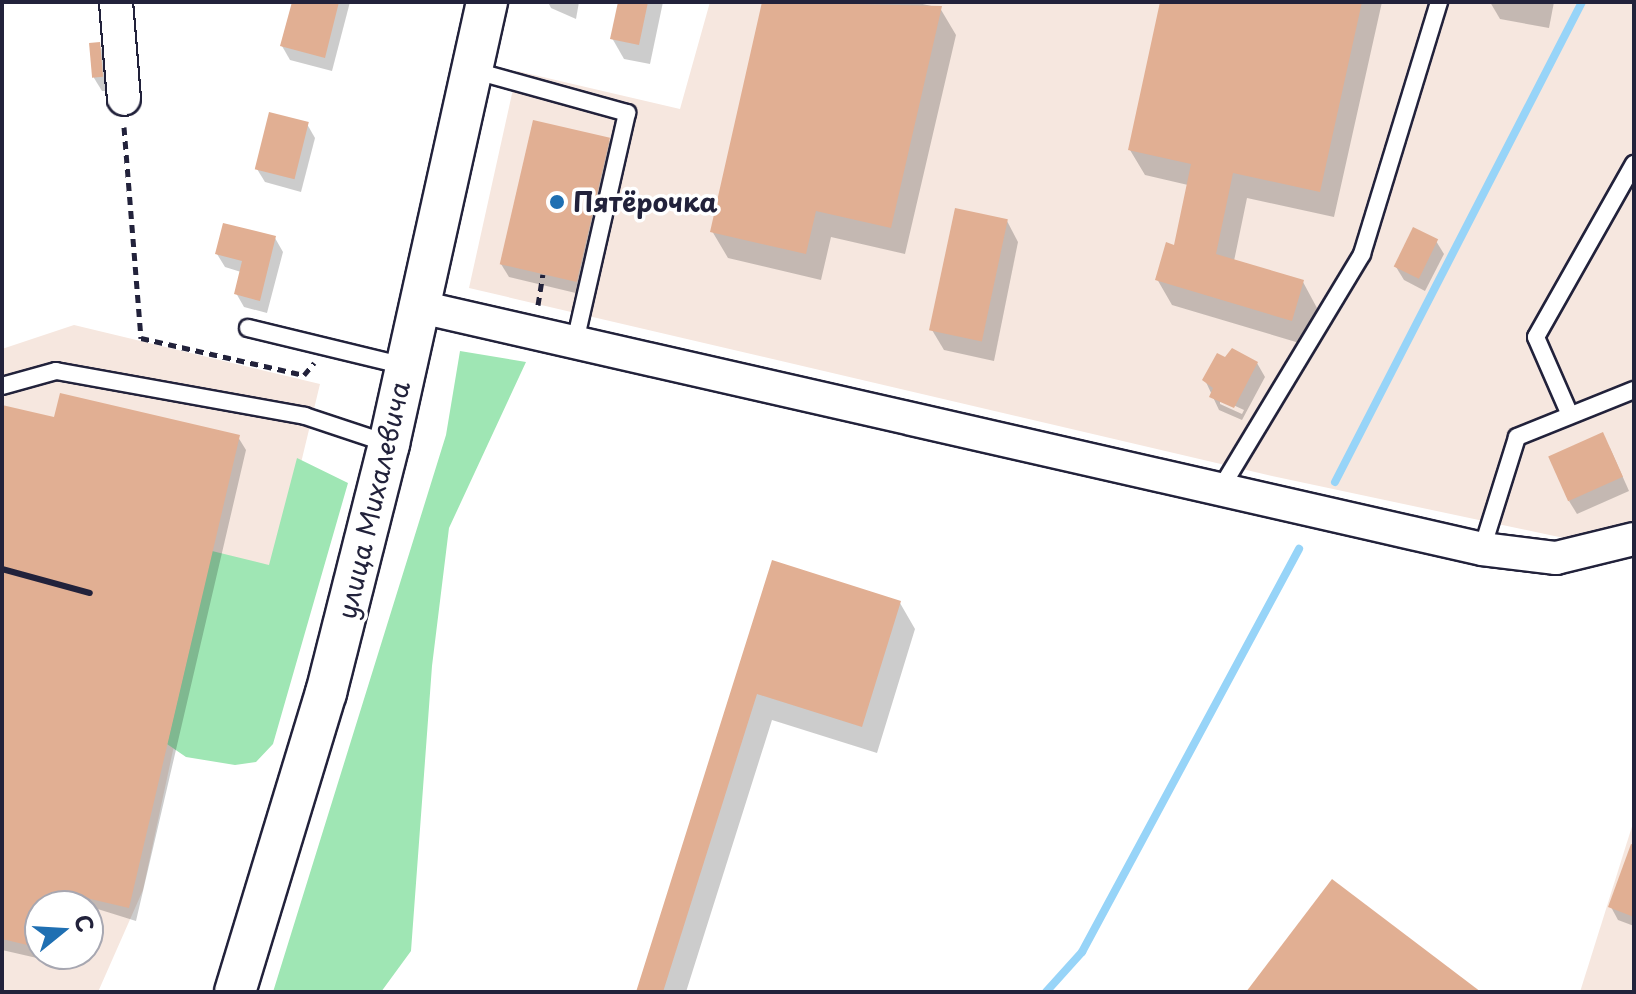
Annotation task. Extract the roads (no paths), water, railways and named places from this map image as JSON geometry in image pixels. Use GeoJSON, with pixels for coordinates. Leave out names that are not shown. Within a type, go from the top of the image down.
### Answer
{"type":"FeatureCollection","features":[{"type":"Feature","properties":{"kind":"street"},"geometry":{"type":"LineString","coordinates":[[116,2],[124,99]]}},
{"type":"Feature","properties":{"kind":"street","name":"улица Михалевича"},"geometry":{"type":"LineString","coordinates":[[235,992],[326,693],[389,444],[416,306],[487,2]]}},
{"type":"Feature","properties":{"kind":"street"},"geometry":{"type":"LineString","coordinates":[[416,306],[1482,549],[1556,558],[1634,539]]}},
{"type":"Feature","properties":{"kind":"lane"},"geometry":{"type":"LineString","coordinates":[[1221,488],[1362,254],[1439,2]]}},
{"type":"Feature","properties":{"kind":"lane"},"geometry":{"type":"LineString","coordinates":[[471,70],[627,113],[575,341]]}},
{"type":"Feature","properties":{"kind":"lane"},"geometry":{"type":"LineString","coordinates":[[1570,415],[1536,337],[1634,164]]}},
{"type":"Feature","properties":{"kind":"lane"},"geometry":{"type":"LineString","coordinates":[[248,328],[405,366]]}},
{"type":"Feature","properties":{"kind":"lane"},"geometry":{"type":"LineString","coordinates":[[2,386],[56,371],[305,416],[389,444]]}},
{"type":"Feature","properties":{"kind":"lane"},"geometry":{"type":"LineString","coordinates":[[1482,549],[1517,437],[1634,390]]}},
{"type":"Feature","properties":{"kind":"waterway"},"geometry":{"type":"LineString","coordinates":[[1335,482],[1582,2]]}},
{"type":"Feature","properties":{"kind":"waterway"},"geometry":{"type":"LineString","coordinates":[[1046,992],[1082,952],[1299,549]]}},
{"type":"Feature","properties":{"kind":"railway"},"geometry":{"type":"LineString","coordinates":[[2,569],[90,593]]}},
{"type":"Feature","properties":{"kind":"place","name":"Пятёрочка"},"geometry":{"type":"Point","coordinates":[557,202]}}]}
